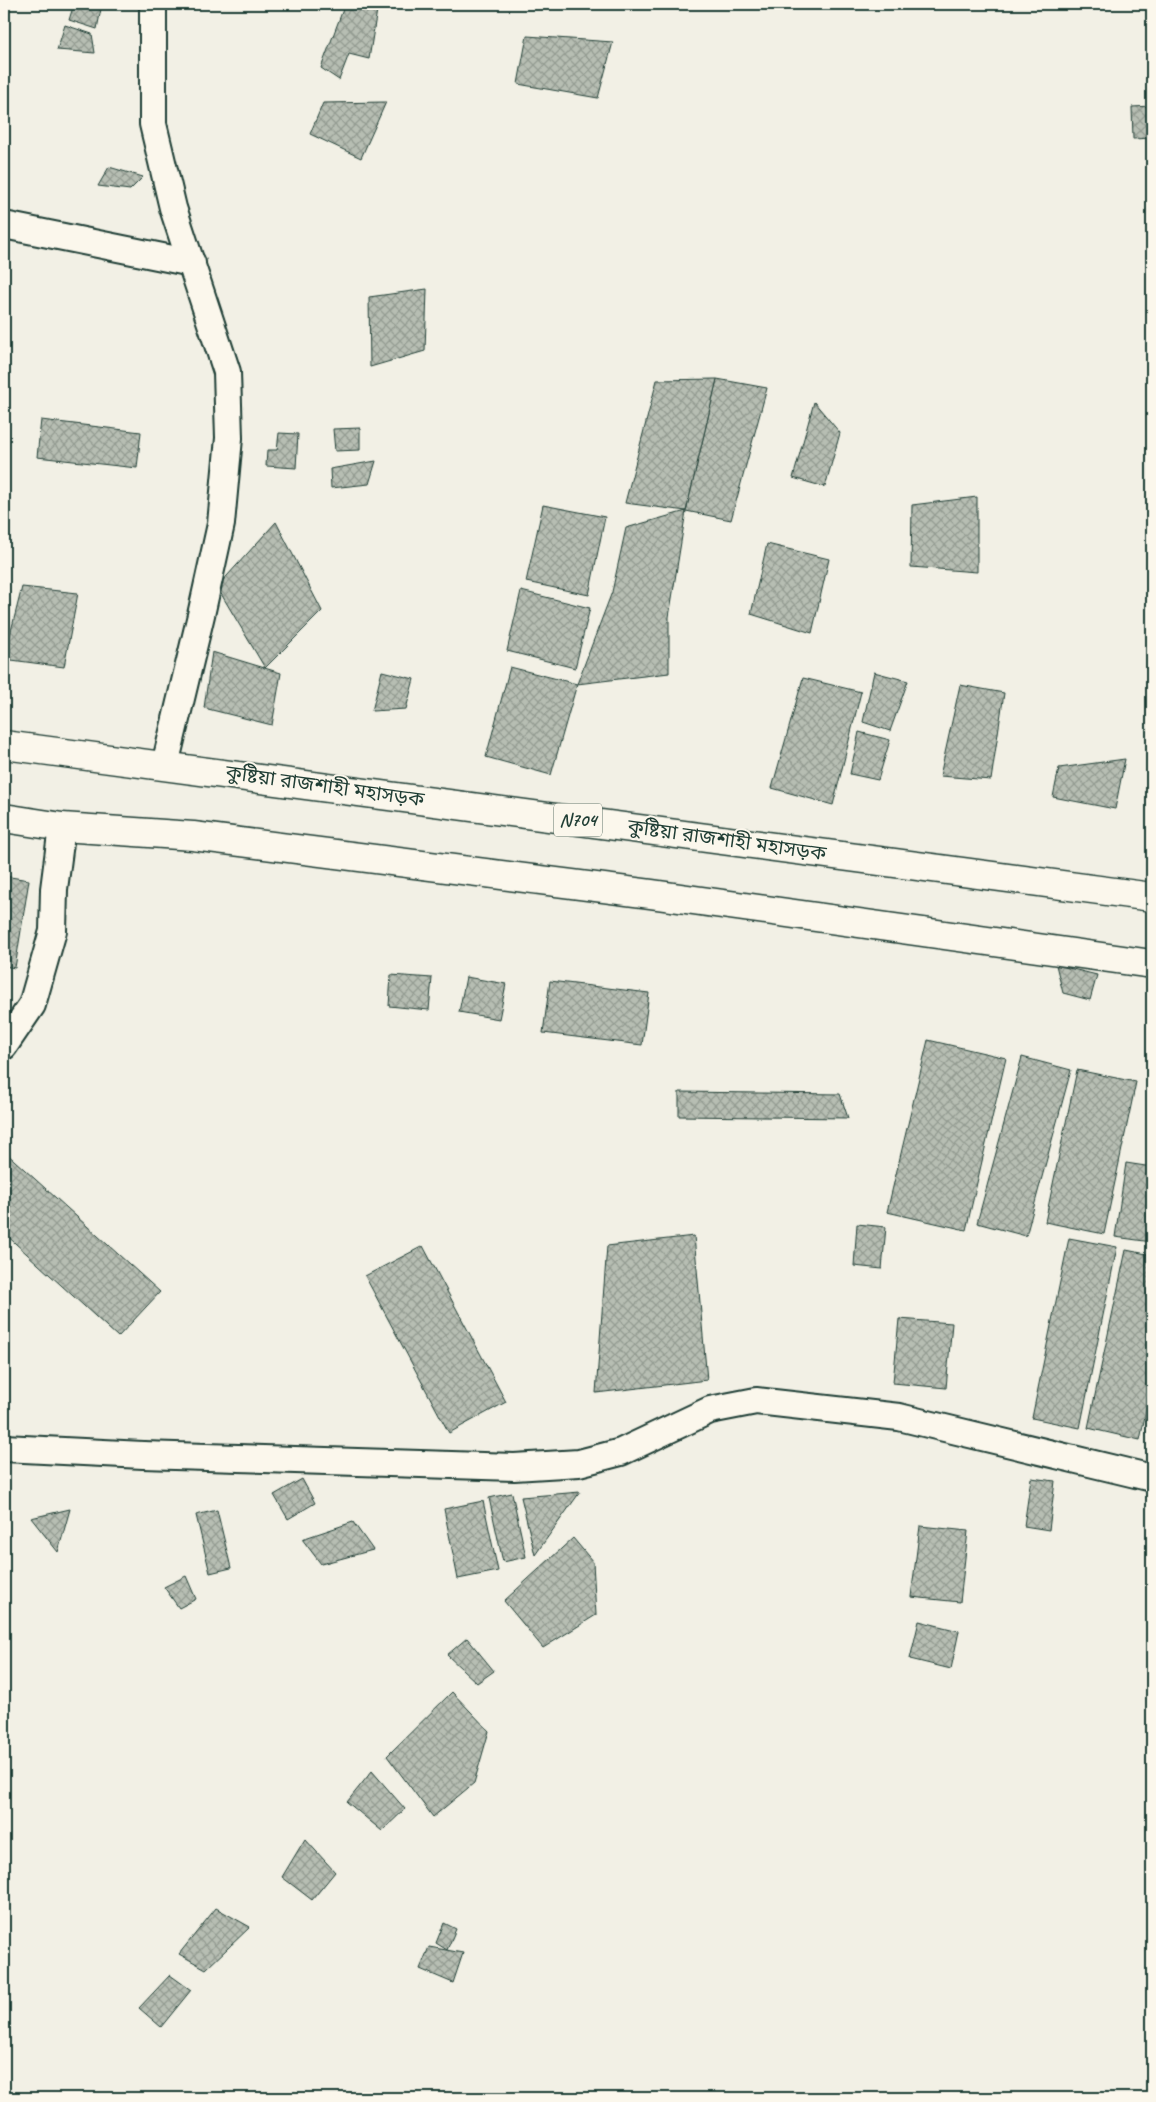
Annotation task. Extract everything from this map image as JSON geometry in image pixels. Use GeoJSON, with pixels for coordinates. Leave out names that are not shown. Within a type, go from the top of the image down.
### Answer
{"type":"FeatureCollection","features":[{"type":"Feature","properties":{"kind":"highway","name":"কুষ্টিয়া রাজশাহী মহাসড়ক"},"geometry":{"type":"LineString","coordinates":[[4,745],[1152,898]]}},
{"type":"Feature","properties":{"kind":"highway"},"geometry":{"type":"LineString","coordinates":[[4,818],[62,827],[193,836],[651,894],[1152,964]]}},
{"type":"Feature","properties":{"kind":"street"},"geometry":{"type":"LineString","coordinates":[[153,4],[153,124],[173,208],[227,372],[229,438],[221,524],[165,765]]}},
{"type":"Feature","properties":{"kind":"street"},"geometry":{"type":"LineString","coordinates":[[4,225],[192,263]]}},
{"type":"Feature","properties":{"kind":"street"},"geometry":{"type":"LineString","coordinates":[[4,1046],[32,1005],[53,930],[54,889],[62,827]]}},
{"type":"Feature","properties":{"kind":"street"},"geometry":{"type":"LineString","coordinates":[[4,1448],[153,1455],[532,1466],[579,1463],[621,1452],[710,1410],[756,1401],[898,1417],[1152,1478]]}},
{"type":"Feature","properties":{"kind":"building"},"geometry":{"type":"Polygon","coordinates":[[[74,4],[102,4],[97,29],[69,20],[74,4]]]}},
{"type":"Feature","properties":{"kind":"building"},"geometry":{"type":"Polygon","coordinates":[[[345,4],[378,4],[369,59],[349,54],[339,80],[321,68],[345,4]]]}},
{"type":"Feature","properties":{"kind":"building"},"geometry":{"type":"Polygon","coordinates":[[[65,25],[92,34],[95,53],[57,50],[65,25]]]}},
{"type":"Feature","properties":{"kind":"building"},"geometry":{"type":"Polygon","coordinates":[[[527,36],[613,42],[598,98],[518,84],[527,36]]]}},
{"type":"Feature","properties":{"kind":"building"},"geometry":{"type":"Polygon","coordinates":[[[386,102],[361,158],[310,134],[323,103],[386,102]]]}},
{"type":"Feature","properties":{"kind":"building"},"geometry":{"type":"Polygon","coordinates":[[[1152,106],[1152,138],[1133,139],[1132,107],[1152,106]]]}},
{"type":"Feature","properties":{"kind":"building"},"geometry":{"type":"Polygon","coordinates":[[[109,167],[143,177],[130,190],[98,186],[109,167]]]}},
{"type":"Feature","properties":{"kind":"building"},"geometry":{"type":"Polygon","coordinates":[[[427,289],[425,351],[370,367],[369,297],[427,289]]]}},
{"type":"Feature","properties":{"kind":"building"},"geometry":{"type":"Polygon","coordinates":[[[717,379],[767,388],[731,520],[686,511],[717,379]]]}},
{"type":"Feature","properties":{"kind":"building"},"geometry":{"type":"Polygon","coordinates":[[[717,379],[686,511],[625,503],[657,380],[717,379]]]}},
{"type":"Feature","properties":{"kind":"building"},"geometry":{"type":"Polygon","coordinates":[[[814,402],[840,433],[825,487],[793,478],[814,402]]]}},
{"type":"Feature","properties":{"kind":"building"},"geometry":{"type":"Polygon","coordinates":[[[41,420],[141,432],[137,468],[37,457],[41,420]]]}},
{"type":"Feature","properties":{"kind":"building"},"geometry":{"type":"Polygon","coordinates":[[[360,428],[360,450],[335,451],[333,429],[360,428]]]}},
{"type":"Feature","properties":{"kind":"building"},"geometry":{"type":"Polygon","coordinates":[[[279,433],[298,434],[296,468],[266,466],[267,450],[277,450],[279,433]]]}},
{"type":"Feature","properties":{"kind":"building"},"geometry":{"type":"Polygon","coordinates":[[[376,461],[369,484],[331,488],[330,469],[376,461]]]}},
{"type":"Feature","properties":{"kind":"building"},"geometry":{"type":"Polygon","coordinates":[[[977,497],[977,572],[911,567],[912,505],[977,497]]]}},
{"type":"Feature","properties":{"kind":"building"},"geometry":{"type":"Polygon","coordinates":[[[543,505],[605,517],[589,595],[526,582],[543,505]]]}},
{"type":"Feature","properties":{"kind":"building"},"geometry":{"type":"Polygon","coordinates":[[[686,511],[669,617],[669,673],[577,684],[612,592],[626,528],[686,511]]]}},
{"type":"Feature","properties":{"kind":"building"},"geometry":{"type":"Polygon","coordinates":[[[276,522],[322,611],[265,668],[217,587],[276,522]]]}},
{"type":"Feature","properties":{"kind":"building"},"geometry":{"type":"Polygon","coordinates":[[[767,544],[829,559],[812,633],[751,614],[767,544]]]}},
{"type":"Feature","properties":{"kind":"building"},"geometry":{"type":"Polygon","coordinates":[[[22,587],[78,593],[64,667],[4,659],[22,587]]]}},
{"type":"Feature","properties":{"kind":"building"},"geometry":{"type":"Polygon","coordinates":[[[521,591],[590,608],[575,668],[507,651],[521,591]]]}},
{"type":"Feature","properties":{"kind":"building"},"geometry":{"type":"Polygon","coordinates":[[[212,652],[281,673],[272,725],[204,708],[212,652]]]}},
{"type":"Feature","properties":{"kind":"building"},"geometry":{"type":"Polygon","coordinates":[[[510,667],[577,684],[551,775],[486,757],[510,667]]]}},
{"type":"Feature","properties":{"kind":"building"},"geometry":{"type":"Polygon","coordinates":[[[382,671],[414,679],[406,709],[372,711],[382,671]]]}},
{"type":"Feature","properties":{"kind":"building"},"geometry":{"type":"Polygon","coordinates":[[[874,672],[908,681],[890,731],[863,722],[874,672]]]}},
{"type":"Feature","properties":{"kind":"building"},"geometry":{"type":"Polygon","coordinates":[[[803,678],[861,692],[833,805],[772,788],[803,678]]]}},
{"type":"Feature","properties":{"kind":"building"},"geometry":{"type":"Polygon","coordinates":[[[960,685],[1004,693],[991,780],[940,776],[960,685]]]}},
{"type":"Feature","properties":{"kind":"building"},"geometry":{"type":"Polygon","coordinates":[[[859,732],[890,740],[878,780],[850,774],[859,732]]]}},
{"type":"Feature","properties":{"kind":"building"},"geometry":{"type":"Polygon","coordinates":[[[1125,759],[1115,809],[1053,797],[1059,768],[1125,759]]]}},
{"type":"Feature","properties":{"kind":"building"},"geometry":{"type":"Polygon","coordinates":[[[4,876],[29,880],[15,968],[4,966],[4,876]]]}},
{"type":"Feature","properties":{"kind":"building"},"geometry":{"type":"Polygon","coordinates":[[[1056,965],[1097,975],[1090,1000],[1063,993],[1056,965]]]}},
{"type":"Feature","properties":{"kind":"building"},"geometry":{"type":"Polygon","coordinates":[[[391,975],[432,978],[429,1010],[389,1006],[391,975]]]}},
{"type":"Feature","properties":{"kind":"building"},"geometry":{"type":"Polygon","coordinates":[[[466,977],[506,984],[499,1019],[459,1012],[466,977]]]}},
{"type":"Feature","properties":{"kind":"building"},"geometry":{"type":"Polygon","coordinates":[[[550,981],[649,993],[642,1045],[543,1033],[550,981]]]}},
{"type":"Feature","properties":{"kind":"building"},"geometry":{"type":"Polygon","coordinates":[[[928,1040],[1006,1058],[966,1230],[887,1212],[928,1040]]]}},
{"type":"Feature","properties":{"kind":"building"},"geometry":{"type":"Polygon","coordinates":[[[1022,1057],[1071,1070],[1026,1236],[977,1223],[1022,1057]]]}},
{"type":"Feature","properties":{"kind":"building"},"geometry":{"type":"Polygon","coordinates":[[[1077,1070],[1136,1082],[1104,1234],[1045,1222],[1077,1070]]]}},
{"type":"Feature","properties":{"kind":"building"},"geometry":{"type":"Polygon","coordinates":[[[679,1092],[840,1094],[848,1118],[679,1116],[679,1092]]]}},
{"type":"Feature","properties":{"kind":"building"},"geometry":{"type":"Polygon","coordinates":[[[4,1151],[160,1292],[118,1337],[4,1233],[4,1151]]]}},
{"type":"Feature","properties":{"kind":"building"},"geometry":{"type":"Polygon","coordinates":[[[1126,1163],[1152,1167],[1152,1242],[1115,1237],[1126,1163]]]}},
{"type":"Feature","properties":{"kind":"building"},"geometry":{"type":"Polygon","coordinates":[[[857,1224],[886,1227],[882,1269],[854,1266],[857,1224]]]}},
{"type":"Feature","properties":{"kind":"building"},"geometry":{"type":"Polygon","coordinates":[[[694,1236],[707,1380],[596,1393],[607,1246],[694,1236]]]}},
{"type":"Feature","properties":{"kind":"building"},"geometry":{"type":"Polygon","coordinates":[[[1069,1238],[1117,1247],[1080,1428],[1032,1418],[1069,1238]]]}},
{"type":"Feature","properties":{"kind":"building"},"geometry":{"type":"Polygon","coordinates":[[[423,1246],[506,1402],[449,1433],[365,1276],[423,1246]]]}},
{"type":"Feature","properties":{"kind":"building"},"geometry":{"type":"Polygon","coordinates":[[[1126,1250],[1152,1255],[1152,1382],[1140,1440],[1088,1428],[1126,1250]]]}},
{"type":"Feature","properties":{"kind":"building"},"geometry":{"type":"Polygon","coordinates":[[[899,1319],[952,1323],[946,1388],[893,1383],[899,1319]]]}},
{"type":"Feature","properties":{"kind":"building"},"geometry":{"type":"Polygon","coordinates":[[[1031,1478],[1055,1481],[1049,1530],[1024,1526],[1031,1478]]]}},
{"type":"Feature","properties":{"kind":"building"},"geometry":{"type":"Polygon","coordinates":[[[302,1479],[315,1503],[288,1519],[274,1495],[302,1479]]]}},
{"type":"Feature","properties":{"kind":"building"},"geometry":{"type":"Polygon","coordinates":[[[580,1492],[535,1555],[521,1497],[580,1492]]]}},
{"type":"Feature","properties":{"kind":"building"},"geometry":{"type":"Polygon","coordinates":[[[512,1493],[526,1557],[503,1562],[489,1498],[512,1493]]]}},
{"type":"Feature","properties":{"kind":"building"},"geometry":{"type":"Polygon","coordinates":[[[483,1501],[498,1571],[458,1579],[444,1509],[483,1501]]]}},
{"type":"Feature","properties":{"kind":"building"},"geometry":{"type":"Polygon","coordinates":[[[70,1509],[58,1552],[31,1518],[70,1509]]]}},
{"type":"Feature","properties":{"kind":"building"},"geometry":{"type":"Polygon","coordinates":[[[217,1510],[231,1568],[210,1573],[196,1515],[217,1510]]]}},
{"type":"Feature","properties":{"kind":"building"},"geometry":{"type":"Polygon","coordinates":[[[353,1522],[373,1550],[321,1564],[302,1539],[353,1522]]]}},
{"type":"Feature","properties":{"kind":"building"},"geometry":{"type":"Polygon","coordinates":[[[920,1526],[968,1531],[960,1602],[911,1597],[920,1526]]]}},
{"type":"Feature","properties":{"kind":"building"},"geometry":{"type":"Polygon","coordinates":[[[573,1538],[593,1562],[596,1615],[543,1648],[504,1601],[573,1538]]]}},
{"type":"Feature","properties":{"kind":"building"},"geometry":{"type":"Polygon","coordinates":[[[186,1576],[196,1599],[179,1608],[164,1587],[186,1576]]]}},
{"type":"Feature","properties":{"kind":"building"},"geometry":{"type":"Polygon","coordinates":[[[919,1621],[959,1631],[951,1669],[910,1659],[919,1621]]]}},
{"type":"Feature","properties":{"kind":"building"},"geometry":{"type":"Polygon","coordinates":[[[467,1638],[494,1671],[477,1683],[447,1655],[467,1638]]]}},
{"type":"Feature","properties":{"kind":"building"},"geometry":{"type":"Polygon","coordinates":[[[452,1692],[489,1731],[474,1783],[433,1817],[387,1756],[452,1692]]]}},
{"type":"Feature","properties":{"kind":"building"},"geometry":{"type":"Polygon","coordinates":[[[372,1771],[405,1809],[382,1831],[347,1802],[372,1771]]]}},
{"type":"Feature","properties":{"kind":"building"},"geometry":{"type":"Polygon","coordinates":[[[305,1839],[335,1872],[312,1900],[282,1877],[305,1839]]]}},
{"type":"Feature","properties":{"kind":"building"},"geometry":{"type":"Polygon","coordinates":[[[216,1908],[250,1927],[206,1969],[179,1954],[216,1908]]]}},
{"type":"Feature","properties":{"kind":"building"},"geometry":{"type":"Polygon","coordinates":[[[444,1923],[456,1929],[447,1950],[436,1943],[444,1923]]]}},
{"type":"Feature","properties":{"kind":"building"},"geometry":{"type":"Polygon","coordinates":[[[429,1947],[463,1953],[453,1983],[420,1969],[429,1947]]]}},
{"type":"Feature","properties":{"kind":"building"},"geometry":{"type":"Polygon","coordinates":[[[170,1975],[191,1990],[161,2027],[139,2008],[170,1975]]]}}]}
